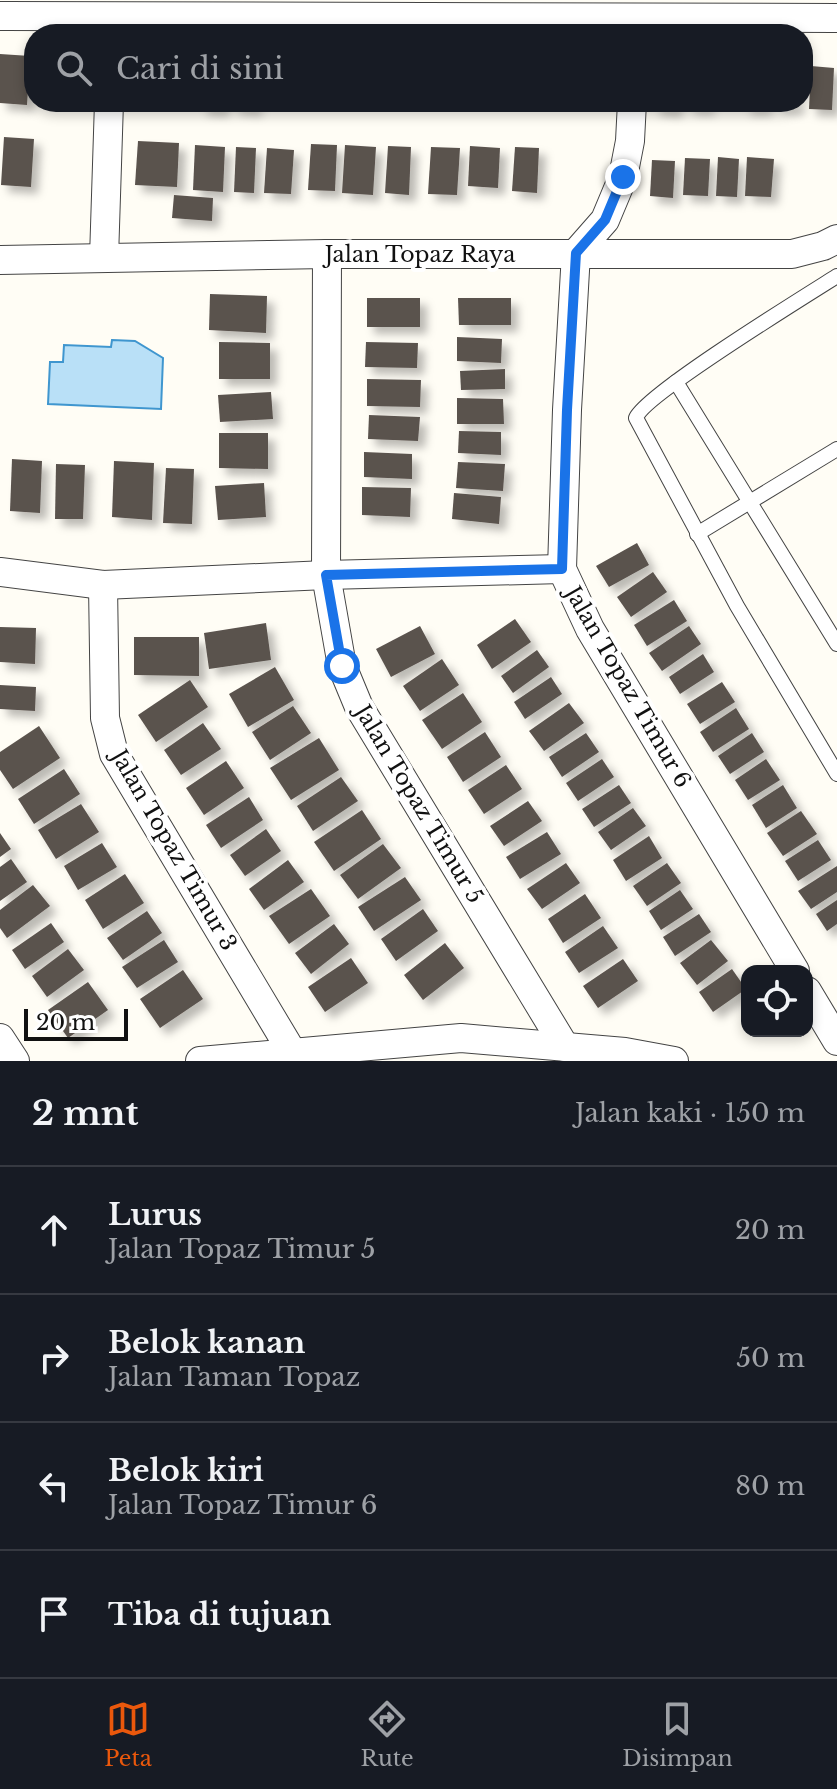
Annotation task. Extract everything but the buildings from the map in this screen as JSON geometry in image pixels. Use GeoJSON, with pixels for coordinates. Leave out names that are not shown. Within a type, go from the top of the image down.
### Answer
{"type":"FeatureCollection","features":[{"type":"Feature","properties":{"kind":"street"},"geometry":{"type":"LineString","coordinates":[[0,16],[100,24]]}},
{"type":"Feature","properties":{"kind":"street"},"geometry":{"type":"LineString","coordinates":[[648,24],[837,18]]}},
{"type":"Feature","properties":{"kind":"street"},"geometry":{"type":"LineString","coordinates":[[104,258],[109,112]]}},
{"type":"Feature","properties":{"kind":"street"},"geometry":{"type":"LineString","coordinates":[[576,253],[605,220],[623,177],[631,112]]}},
{"type":"Feature","properties":{"kind":"street","name":"Jalan Topaz Raya"},"geometry":{"type":"LineString","coordinates":[[0,260],[327,254],[792,254],[837,239]]}},
{"type":"Feature","properties":{"kind":"street","name":"Jalan Topaz Timur 6"},"geometry":{"type":"LineString","coordinates":[[576,253],[562,569],[590,629],[791,965]]}},
{"type":"Feature","properties":{"kind":"street","name":"Jalan Topaz Timur 5"},"geometry":{"type":"LineString","coordinates":[[327,254],[326,575],[342,666],[359,707],[565,1047]]}},
{"type":"Feature","properties":{"kind":"street"},"geometry":{"type":"LineString","coordinates":[[0,572],[103,585],[562,569]]}},
{"type":"Feature","properties":{"kind":"street","name":"Jalan Topaz Timur 3"},"geometry":{"type":"LineString","coordinates":[[103,585],[105,718],[114,754],[292,1052]]}},
{"type":"Feature","properties":{"kind":"street"},"geometry":{"type":"LineString","coordinates":[[813,1001],[837,1041]]}},
{"type":"Feature","properties":{"kind":"street"},"geometry":{"type":"LineString","coordinates":[[0,1038],[15,1061]]}},
{"type":"Feature","properties":{"kind":"street"},"geometry":{"type":"LineString","coordinates":[[200,1061],[461,1038],[625,1052],[674,1061]]}},
{"type":"Feature","properties":{"kind":"lane"},"geometry":{"type":"LineString","coordinates":[[837,276],[676,382],[641,409],[636,418],[697,534],[837,774]]}},
{"type":"Feature","properties":{"kind":"lane"},"geometry":{"type":"LineString","coordinates":[[676,382],[837,644]]}},
{"type":"Feature","properties":{"kind":"lane"},"geometry":{"type":"LineString","coordinates":[[697,534],[837,449]]}},
{"type":"Feature","properties":{"kind":"water"},"geometry":{"type":"Polygon","coordinates":[[[112,340],[135,341],[163,358],[161,409],[48,404],[50,362],[63,362],[64,345],[111,347],[112,340]]]}},
{"type":"Feature","properties":{"kind":"route"},"geometry":{"type":"LineString","coordinates":[[342,666],[326,575],[562,569],[576,253],[605,220],[623,177]]}}]}
